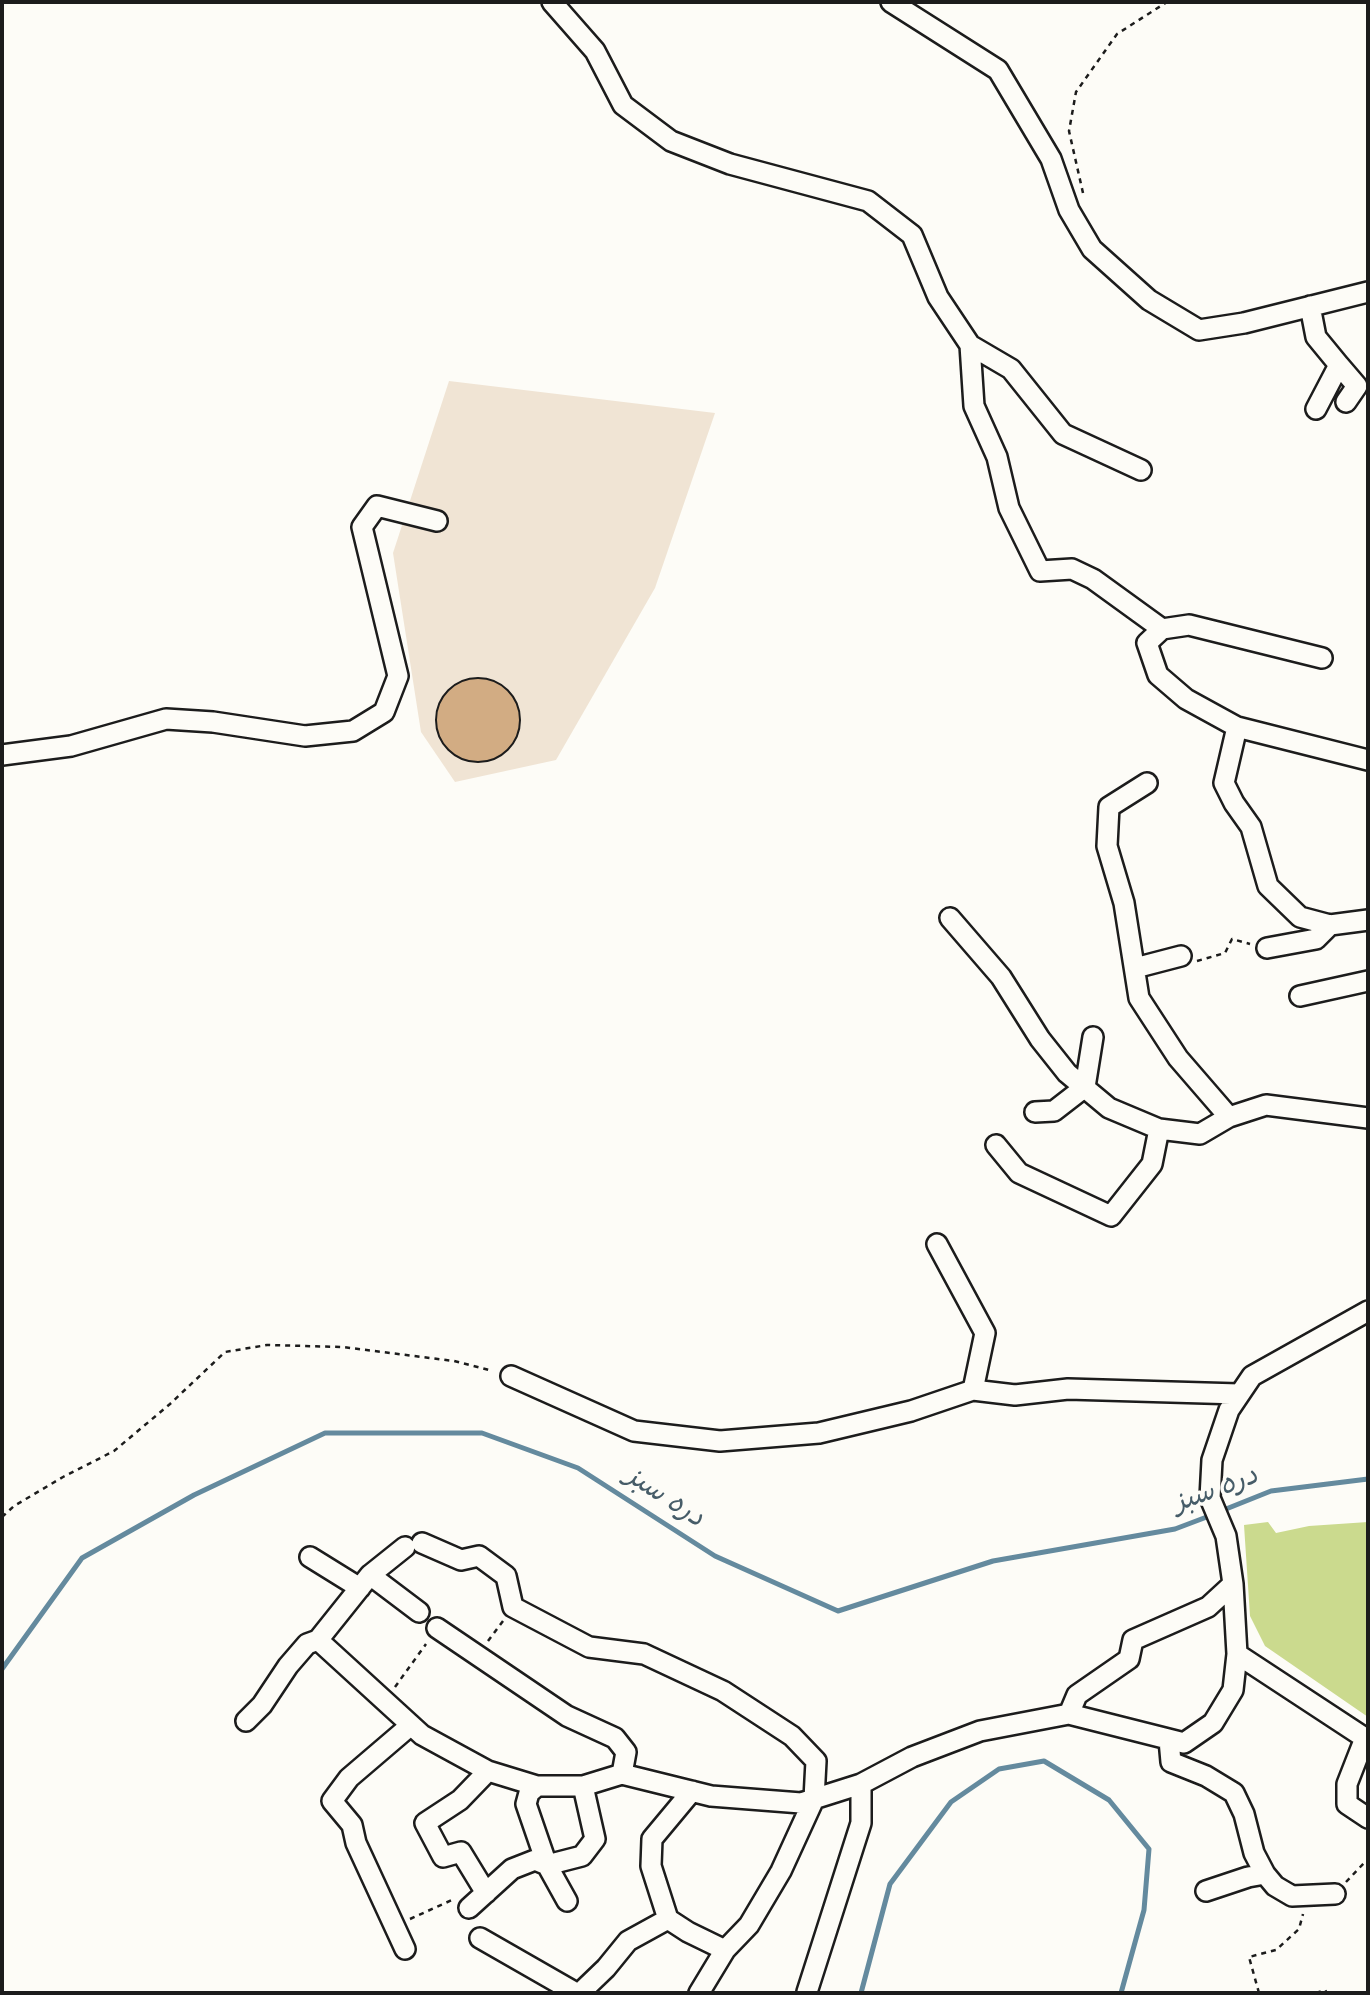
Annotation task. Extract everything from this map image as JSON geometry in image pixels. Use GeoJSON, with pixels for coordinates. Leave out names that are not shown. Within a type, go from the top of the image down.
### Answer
{"type":"FeatureCollection","features":[{"type":"Feature","properties":{"kind":"street"},"geometry":{"type":"LineString","coordinates":[[552,2],[595,51],[624,105],[671,141],[730,164],[868,201],[912,235],[938,297],[970,345],[1011,369],[1063,434],[1141,470]]}},
{"type":"Feature","properties":{"kind":"street"},"geometry":{"type":"LineString","coordinates":[[891,2],[998,71],[1051,159],[1069,210],[1092,249],[1149,300],[1199,330],[1244,323],[1368,292]]}},
{"type":"Feature","properties":{"kind":"street"},"geometry":{"type":"LineString","coordinates":[[1310,306],[1316,337],[1357,386],[1346,402]]}},
{"type":"Feature","properties":{"kind":"street"},"geometry":{"type":"LineString","coordinates":[[970,345],[974,406],[997,457],[1009,508],[1040,571],[1072,569],[1093,579],[1162,629]]}},
{"type":"Feature","properties":{"kind":"street"},"geometry":{"type":"LineString","coordinates":[[1315,409],[1339,365]]}},
{"type":"Feature","properties":{"kind":"street"},"geometry":{"type":"LineString","coordinates":[[2,755],[71,746],[166,719],[213,722],[305,736],[353,731],[384,712],[398,676],[362,527],[377,506],[437,521]]}},
{"type":"Feature","properties":{"kind":"street"},"geometry":{"type":"LineString","coordinates":[[1322,658],[1189,625],[1162,629],[1146,643],[1158,675],[1186,699],[1237,727],[1368,760]]}},
{"type":"Feature","properties":{"kind":"street"},"geometry":{"type":"LineString","coordinates":[[1237,727],[1224,783],[1251,827],[1268,886],[1300,917],[1330,925],[1368,920]]}},
{"type":"Feature","properties":{"kind":"street"},"geometry":{"type":"LineString","coordinates":[[1147,783],[1109,807],[1107,846],[1124,903],[1139,998],[1178,1058],[1229,1117]]}},
{"type":"Feature","properties":{"kind":"street"},"geometry":{"type":"LineString","coordinates":[[950,918],[1001,977],[1040,1039],[1067,1073],[1109,1108],[1159,1129],[1200,1134],[1229,1117],[1266,1105],[1368,1118]]}},
{"type":"Feature","properties":{"kind":"street"},"geometry":{"type":"LineString","coordinates":[[1267,948],[1316,939],[1330,925]]}},
{"type":"Feature","properties":{"kind":"street"},"geometry":{"type":"LineString","coordinates":[[1135,968],[1181,956]]}},
{"type":"Feature","properties":{"kind":"street"},"geometry":{"type":"LineString","coordinates":[[1300,996],[1368,981]]}},
{"type":"Feature","properties":{"kind":"street"},"geometry":{"type":"LineString","coordinates":[[1035,1112],[1054,1111],[1084,1087],[1093,1037]]}},
{"type":"Feature","properties":{"kind":"street"},"geometry":{"type":"LineString","coordinates":[[996,1145],[1019,1173],[1111,1216],[1152,1164],[1159,1129]]}},
{"type":"Feature","properties":{"kind":"street"},"geometry":{"type":"LineString","coordinates":[[937,1244],[985,1333],[973,1390]]}},
{"type":"Feature","properties":{"kind":"street"},"geometry":{"type":"LineString","coordinates":[[318,1640],[422,1735],[488,1771],[537,1787],[583,1786],[622,1774],[711,1796],[801,1803],[861,1784],[912,1758],[980,1731],[1069,1714],[1184,1743],[1213,1723],[1233,1690],[1237,1654],[1233,1584],[1226,1536],[1210,1499],[1212,1460],[1228,1410],[1252,1376],[1367,1315]]}},
{"type":"Feature","properties":{"kind":"street"},"geometry":{"type":"LineString","coordinates":[[511,1376],[634,1431],[720,1441],[819,1433],[911,1411],[973,1390],[1015,1395],[1068,1389],[1239,1394]]}},
{"type":"Feature","properties":{"kind":"street"},"geometry":{"type":"LineString","coordinates":[[246,1721],[262,1705],[288,1666],[307,1644],[318,1640],[365,1581],[413,1545],[461,1560],[479,1556],[506,1576],[513,1606],[589,1647],[644,1654],[723,1691],[793,1736],[816,1761],[814,1799],[780,1871],[749,1925],[725,1950],[699,1993]]}},
{"type":"Feature","properties":{"kind":"street"},"geometry":{"type":"LineString","coordinates":[[310,1557],[365,1581],[419,1612]]}},
{"type":"Feature","properties":{"kind":"street"},"geometry":{"type":"LineString","coordinates":[[1069,1714],[1077,1695],[1129,1659],[1133,1640],[1208,1607],[1233,1584]]}},
{"type":"Feature","properties":{"kind":"street"},"geometry":{"type":"LineString","coordinates":[[437,1628],[567,1716],[615,1738],[626,1752],[622,1774]]}},
{"type":"Feature","properties":{"kind":"street"},"geometry":{"type":"LineString","coordinates":[[1237,1654],[1367,1739],[1347,1784],[1347,1804],[1368,1818]]}},
{"type":"Feature","properties":{"kind":"street"},"geometry":{"type":"LineString","coordinates":[[405,1949],[356,1843],[352,1825],[332,1801],[349,1778],[411,1725]]}},
{"type":"Feature","properties":{"kind":"street"},"geometry":{"type":"LineString","coordinates":[[1169,1740],[1171,1762],[1206,1776],[1234,1793],[1244,1814],[1254,1853],[1275,1886],[1292,1896],[1335,1894]]}},
{"type":"Feature","properties":{"kind":"street"},"geometry":{"type":"LineString","coordinates":[[486,1893],[461,1853],[443,1857],[425,1823],[460,1800],[488,1771]]}},
{"type":"Feature","properties":{"kind":"street"},"geometry":{"type":"LineString","coordinates":[[807,1992],[861,1823],[861,1784]]}},
{"type":"Feature","properties":{"kind":"street"},"geometry":{"type":"LineString","coordinates":[[469,1908],[512,1869],[534,1860],[547,1865],[582,1856],[595,1839],[583,1786]]}},
{"type":"Feature","properties":{"kind":"street"},"geometry":{"type":"LineString","coordinates":[[537,1787],[529,1793],[526,1804],[547,1865],[567,1901]]}},
{"type":"Feature","properties":{"kind":"street"},"geometry":{"type":"LineString","coordinates":[[692,1791],[652,1839],[651,1866],[668,1919],[725,1950]]}},
{"type":"Feature","properties":{"kind":"street"},"geometry":{"type":"LineString","coordinates":[[1206,1891],[1265,1874]]}},
{"type":"Feature","properties":{"kind":"street"},"geometry":{"type":"LineString","coordinates":[[480,1938],[578,1993],[606,1968],[628,1941],[668,1919]]}},
{"type":"Feature","properties":{"kind":"path"},"geometry":{"type":"LineString","coordinates":[[1076,223],[1084,190],[1069,131],[1076,93],[1116,34],[1167,2]]}},
{"type":"Feature","properties":{"kind":"path"},"geometry":{"type":"LineString","coordinates":[[1181,956],[1185,964],[1225,953],[1232,939],[1267,948]]}},
{"type":"Feature","properties":{"kind":"path"},"geometry":{"type":"LineString","coordinates":[[2,1517],[63,1477],[114,1451],[170,1404],[225,1352],[267,1345],[343,1347],[454,1361],[511,1376]]}},
{"type":"Feature","properties":{"kind":"path"},"geometry":{"type":"LineString","coordinates":[[478,1656],[513,1606]]}},
{"type":"Feature","properties":{"kind":"path"},"geometry":{"type":"LineString","coordinates":[[385,1701],[437,1628]]}},
{"type":"Feature","properties":{"kind":"path"},"geometry":{"type":"LineString","coordinates":[[1335,1894],[1365,1862],[1368,1864]]}},
{"type":"Feature","properties":{"kind":"path"},"geometry":{"type":"LineString","coordinates":[[1259,1993],[1249,1957],[1276,1950],[1299,1929],[1308,1895]]}},
{"type":"Feature","properties":{"kind":"path"},"geometry":{"type":"LineString","coordinates":[[394,1927],[461,1896],[469,1908]]}},
{"type":"Feature","properties":{"kind":"path"},"geometry":{"type":"LineString","coordinates":[[1317,1993],[1325,1990],[1327,1993]]}},
{"type":"Feature","properties":{"kind":"shaded area"},"geometry":{"type":"Polygon","coordinates":[[[449,381],[715,413],[655,588],[556,760],[455,782],[421,732],[393,553],[449,381]]]}},
{"type":"Feature","properties":{"kind":"green space"},"geometry":{"type":"Polygon","coordinates":[[[1268,1522],[1276,1533],[1309,1526],[1368,1522],[1368,1717],[1265,1646],[1250,1616],[1244,1525],[1268,1522]]]}},
{"type":"Feature","properties":{"kind":"building"},"geometry":{"type":"Polygon","coordinates":[[[478,678],[494,681],[508,690],[517,704],[520,720],[517,736],[508,750],[494,759],[478,762],[462,759],[448,750],[439,736],[436,720],[439,704],[448,690],[462,681],[478,678]]]}},
{"type":"Feature","properties":{"kind":"waterway","name":"دره سبز"},"geometry":{"type":"LineString","coordinates":[[2,1669],[82,1558],[194,1495],[325,1433],[482,1433],[578,1468],[715,1556],[838,1611],[993,1561],[1175,1529],[1212,1515]]}},
{"type":"Feature","properties":{"kind":"waterway","name":"دره سبز"},"geometry":{"type":"LineString","coordinates":[[1221,1511],[1271,1491],[1368,1479]]}},
{"type":"Feature","properties":{"kind":"waterway"},"geometry":{"type":"LineString","coordinates":[[861,1993],[890,1884],[951,1802],[999,1769],[1044,1761],[1109,1800],[1149,1849],[1144,1910],[1121,1993]]}}]}
